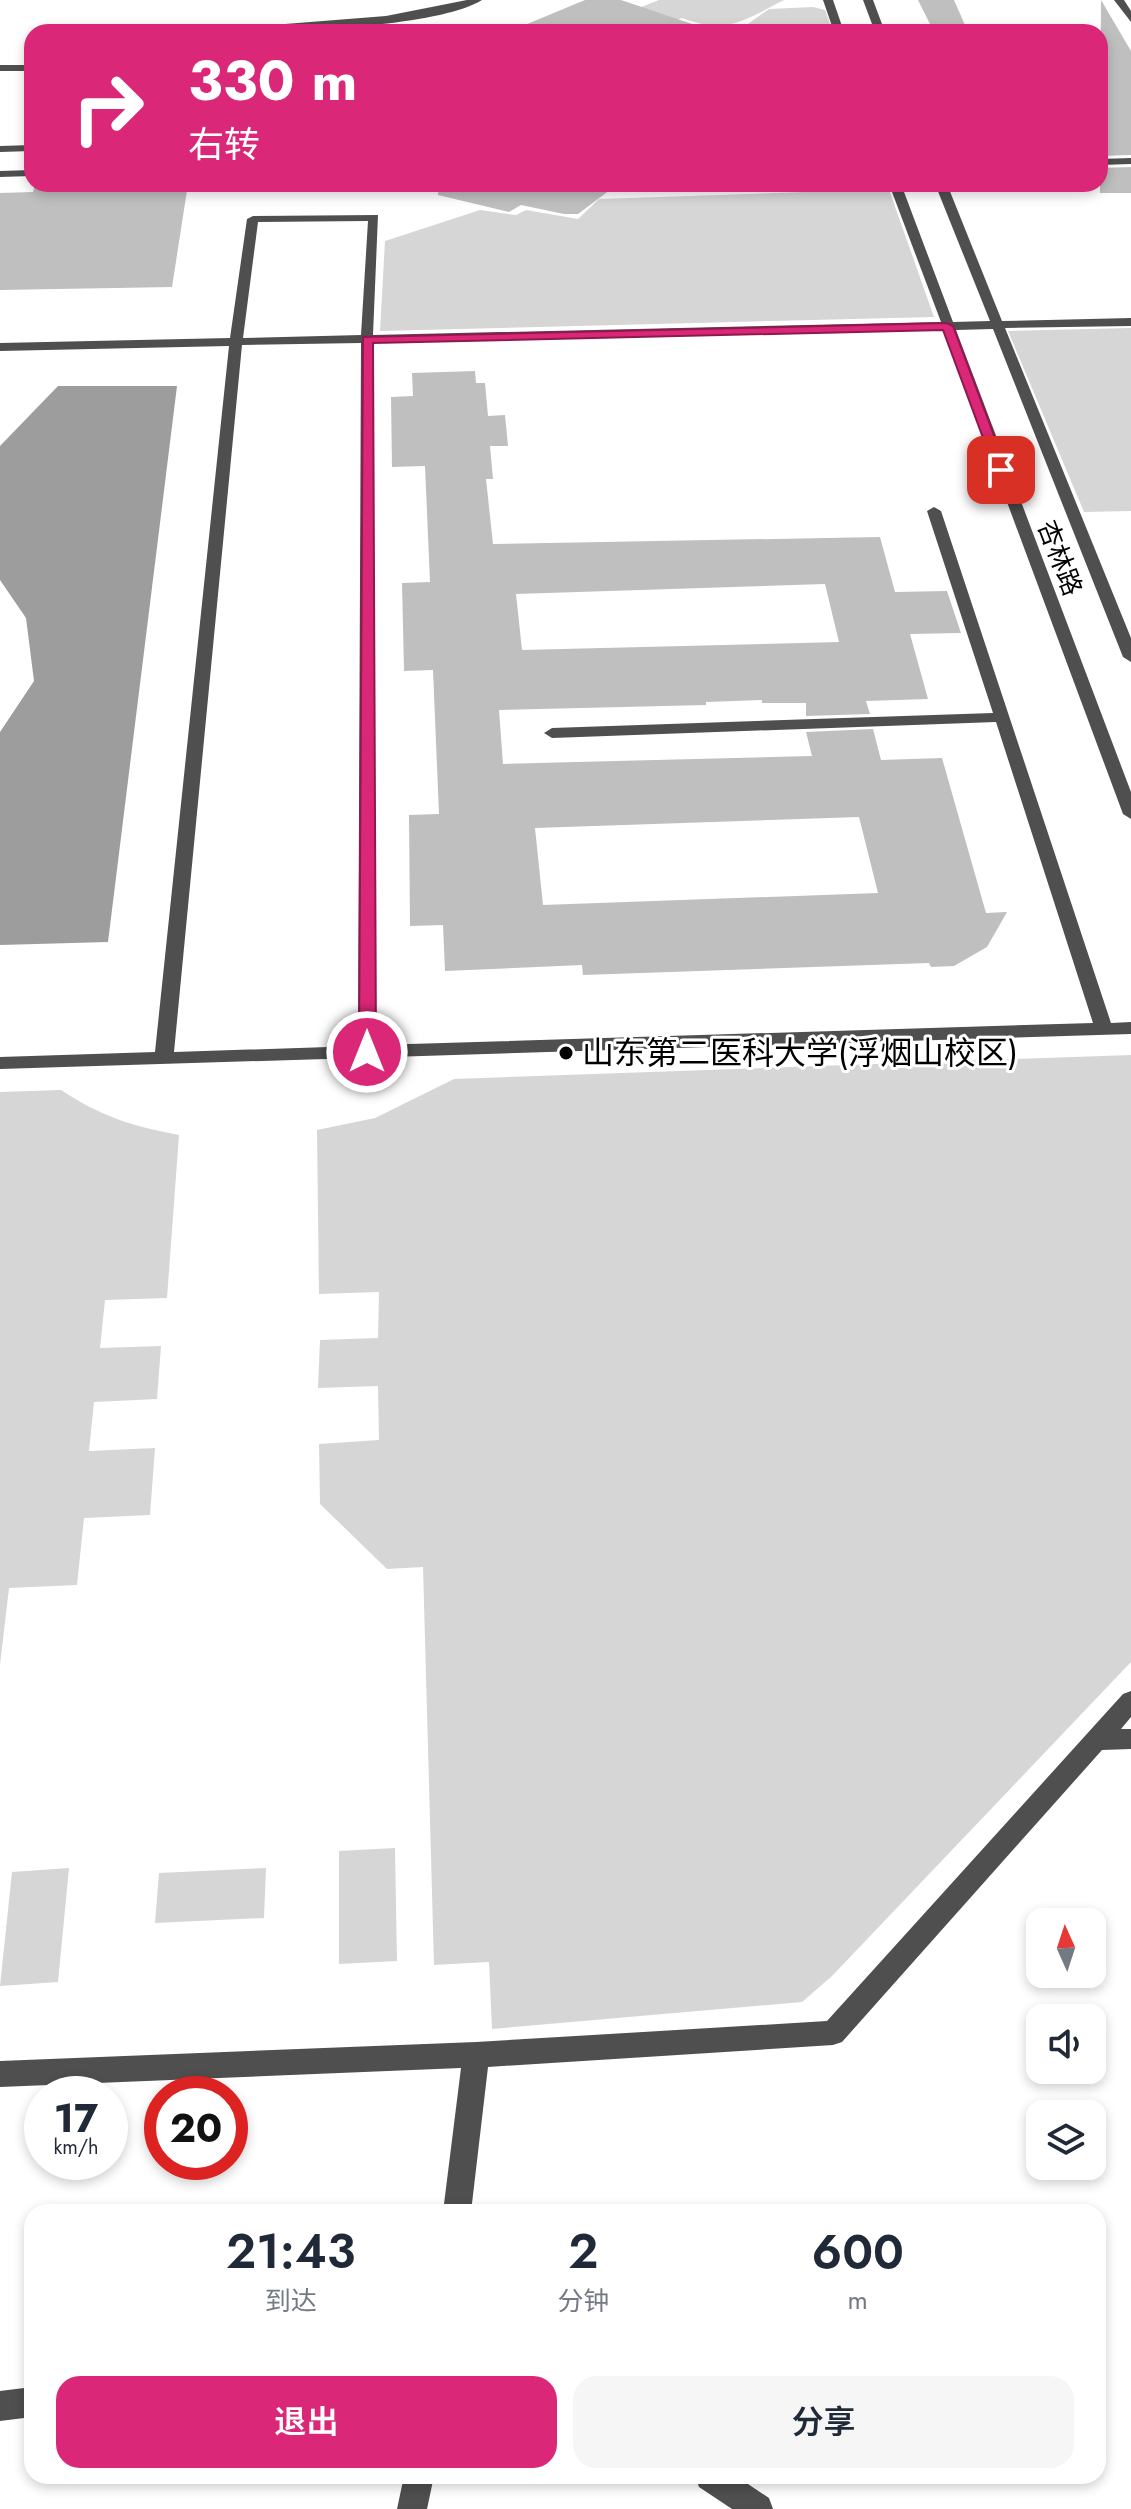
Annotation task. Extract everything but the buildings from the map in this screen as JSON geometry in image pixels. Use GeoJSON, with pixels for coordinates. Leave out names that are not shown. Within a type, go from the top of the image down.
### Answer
{"type":"FeatureCollection","features":[{"type":"Feature","properties":{"kind":"lane"},"geometry":{"type":"LineString","coordinates":[[290,24],[394,19],[477,0]]}},
{"type":"Feature","properties":{"kind":"lane"},"geometry":{"type":"LineString","coordinates":[[828,0],[836,24]]}},
{"type":"Feature","properties":{"kind":"lane"},"geometry":{"type":"LineString","coordinates":[[868,0],[877,24]]}},
{"type":"Feature","properties":{"kind":"lane"},"geometry":{"type":"LineString","coordinates":[[1119,0],[1131,19]]}},
{"type":"Feature","properties":{"kind":"lane"},"geometry":{"type":"LineString","coordinates":[[0,68],[24,68]]}},
{"type":"Feature","properties":{"kind":"lane"},"geometry":{"type":"LineString","coordinates":[[0,149],[24,148]]}},
{"type":"Feature","properties":{"kind":"lane"},"geometry":{"type":"LineString","coordinates":[[1108,162],[1131,161]]}},
{"type":"Feature","properties":{"kind":"lane"},"geometry":{"type":"LineString","coordinates":[[0,174],[24,173]]}},
{"type":"Feature","properties":{"kind":"lane","name":"杏林路"},"geometry":{"type":"LineString","coordinates":[[898,192],[1131,814]]}},
{"type":"Feature","properties":{"kind":"lane","name":"杏林路"},"geometry":{"type":"LineString","coordinates":[[944,192],[1131,657]]}},
{"type":"Feature","properties":{"kind":"lane"},"geometry":{"type":"LineString","coordinates":[[164,1058],[236,342],[253,219],[374,217],[367,339],[367,1052]]}},
{"type":"Feature","properties":{"kind":"lane"},"geometry":{"type":"LineString","coordinates":[[0,347],[1131,322]]}},
{"type":"Feature","properties":{"kind":"lane"},"geometry":{"type":"LineString","coordinates":[[934,511],[1104,1028]]}},
{"type":"Feature","properties":{"kind":"lane"},"geometry":{"type":"LineString","coordinates":[[552,733],[1002,717]]}},
{"type":"Feature","properties":{"kind":"lane"},"geometry":{"type":"LineString","coordinates":[[0,1063],[1131,1028]]}},
{"type":"Feature","properties":{"kind":"lane"},"geometry":{"type":"LineString","coordinates":[[0,2074],[476,2055],[833,2033],[1131,1701]]}},
{"type":"Feature","properties":{"kind":"lane"},"geometry":{"type":"LineString","coordinates":[[1096,1740],[1131,1739]]}},
{"type":"Feature","properties":{"kind":"lane"},"geometry":{"type":"LineString","coordinates":[[458,2204],[476,2055]]}},
{"type":"Feature","properties":{"kind":"lane"},"geometry":{"type":"LineString","coordinates":[[0,2406],[24,2403]]}},
{"type":"Feature","properties":{"kind":"lane"},"geometry":{"type":"LineString","coordinates":[[412,2509],[417,2484]]}},
{"type":"Feature","properties":{"kind":"lane"},"geometry":{"type":"LineString","coordinates":[[722,2484],[758,2509]]}},
{"type":"Feature","properties":{"kind":"shaded area"},"geometry":{"type":"Polygon","coordinates":[[[659,0],[784,0],[730,24],[705,24],[682,18],[667,24],[598,24],[659,0]]]}},
{"type":"Feature","properties":{"kind":"shaded area"},"geometry":{"type":"Polygon","coordinates":[[[813,7],[825,10],[830,24],[748,24],[769,9],[813,7]]]}},
{"type":"Feature","properties":{"kind":"shaded area"},"geometry":{"type":"Polygon","coordinates":[[[890,192],[934,317],[380,331],[385,241],[480,210],[516,215],[526,210],[578,219],[599,199],[890,192]]]}},
{"type":"Feature","properties":{"kind":"shaded area"},"geometry":{"type":"Polygon","coordinates":[[[1131,328],[1131,511],[1084,512],[1008,331],[1131,328]]]}},
{"type":"Feature","properties":{"kind":"shaded area"},"geometry":{"type":"Polygon","coordinates":[[[58,386],[177,386],[108,942],[0,945],[0,732],[34,681],[26,618],[0,580],[0,446],[58,386]]]}},
{"type":"Feature","properties":{"kind":"shaded area"},"geometry":{"type":"Polygon","coordinates":[[[1131,1055],[1131,1662],[832,1976],[802,2002],[492,2029],[489,1962],[434,1965],[423,1567],[387,1569],[320,1504],[319,1444],[379,1440],[378,1386],[318,1388],[320,1340],[378,1338],[379,1292],[319,1294],[317,1130],[375,1118],[454,1079],[1131,1055]]]}},
{"type":"Feature","properties":{"kind":"shaded area"},"geometry":{"type":"Polygon","coordinates":[[[61,1090],[118,1119],[179,1135],[167,1298],[105,1300],[100,1348],[161,1346],[157,1399],[94,1402],[89,1451],[155,1448],[150,1515],[84,1518],[77,1585],[9,1588],[0,1665],[0,1092],[61,1090]]]}},
{"type":"Feature","properties":{"kind":"shaded area"},"geometry":{"type":"Polygon","coordinates":[[[395,1848],[397,1961],[339,1964],[339,1851],[395,1848]]]}},
{"type":"Feature","properties":{"kind":"shaded area"},"geometry":{"type":"Polygon","coordinates":[[[69,1868],[58,1982],[0,1986],[12,1872],[69,1868]]]}},
{"type":"Feature","properties":{"kind":"shaded area"},"geometry":{"type":"Polygon","coordinates":[[[266,1868],[264,1918],[155,1923],[159,1873],[266,1868]]]}},
{"type":"Feature","properties":{"kind":"place","name":"山东第二医科大学(浮烟山校区)"},"geometry":{"type":"Point","coordinates":[566,1053]}},
{"type":"Feature","properties":{"kind":"route"},"geometry":{"type":"LineString","coordinates":[[367,1052],[367,339],[947,326],[1001,470]]}}]}
